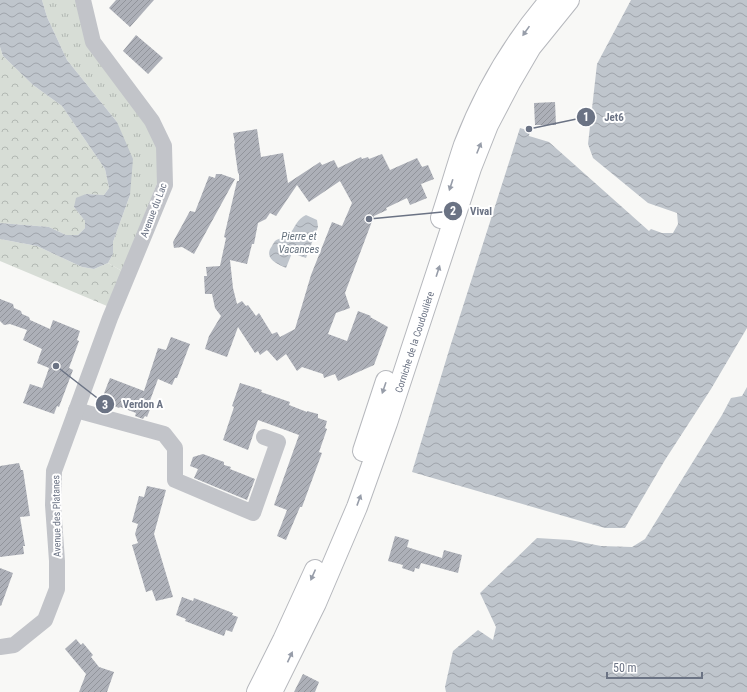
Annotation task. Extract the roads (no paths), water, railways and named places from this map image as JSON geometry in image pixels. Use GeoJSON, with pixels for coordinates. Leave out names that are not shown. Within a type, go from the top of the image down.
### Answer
{"type":"FeatureCollection","features":[{"type":"Feature","properties":{"kind":"main road","name":"Corniche de la Coudoulière"},"geometry":{"type":"LineString","coordinates":[[257,692],[304,594],[347,496],[408,319],[460,158],[475,118],[497,76],[518,43],[550,0]]}},
{"type":"Feature","properties":{"kind":"main road","name":"Corniche de la Coudoulière"},"geometry":{"type":"LineString","coordinates":[[272,692],[316,603],[357,507],[387,423],[471,168],[488,125],[531,47],[569,0]]}},
{"type":"Feature","properties":{"kind":"street","name":"Avenue du Lac"},"geometry":{"type":"LineString","coordinates":[[83,0],[93,42],[152,121],[164,146],[164,185],[110,318]]}},
{"type":"Feature","properties":{"kind":"street","name":"Avenue des Platanes"},"geometry":{"type":"LineString","coordinates":[[0,647],[14,645],[45,620],[57,589],[57,561],[53,505],[54,471],[110,318]]}},
{"type":"Feature","properties":{"kind":"street"},"geometry":{"type":"LineString","coordinates":[[76,410],[164,434],[175,448],[175,480],[252,512],[278,442],[264,437]]}},
{"type":"Feature","properties":{"kind":"water"},"geometry":{"type":"Polygon","coordinates":[[[0,0],[42,0],[47,17],[67,60],[117,122],[133,159],[130,195],[113,242],[113,254],[108,263],[94,269],[82,267],[37,246],[0,239],[0,223],[49,227],[66,235],[78,235],[85,228],[85,221],[74,207],[76,198],[86,194],[104,195],[109,188],[105,169],[62,106],[33,85],[3,56],[0,47],[0,0]]]}},
{"type":"Feature","properties":{"kind":"water"},"geometry":{"type":"Polygon","coordinates":[[[631,0],[747,0],[747,328],[711,389],[665,460],[625,528],[605,528],[412,472],[520,128],[530,131],[529,136],[549,142],[649,231],[651,229],[662,233],[673,233],[678,224],[677,213],[648,203],[593,158],[588,144],[597,64],[631,0]]]}},
{"type":"Feature","properties":{"kind":"water","name":"Pierre et Vacances"},"geometry":{"type":"Polygon","coordinates":[[[306,215],[317,220],[318,227],[306,258],[292,253],[286,268],[279,265],[270,257],[270,250],[275,241],[288,236],[298,221],[306,215]]]}},
{"type":"Feature","properties":{"kind":"water"},"geometry":{"type":"Polygon","coordinates":[[[747,387],[747,692],[446,692],[445,687],[453,651],[478,630],[493,640],[496,627],[480,593],[537,538],[570,540],[601,546],[632,547],[645,539],[731,398],[742,396],[747,387]]]}},
{"type":"Feature","properties":{"kind":"place","name":"Jet6"},"geometry":{"type":"Point","coordinates":[529,129]}},
{"type":"Feature","properties":{"kind":"place","name":"Vival"},"geometry":{"type":"Point","coordinates":[369,219]}},
{"type":"Feature","properties":{"kind":"place","name":"Verdon A"},"geometry":{"type":"Point","coordinates":[56,366]}}]}
